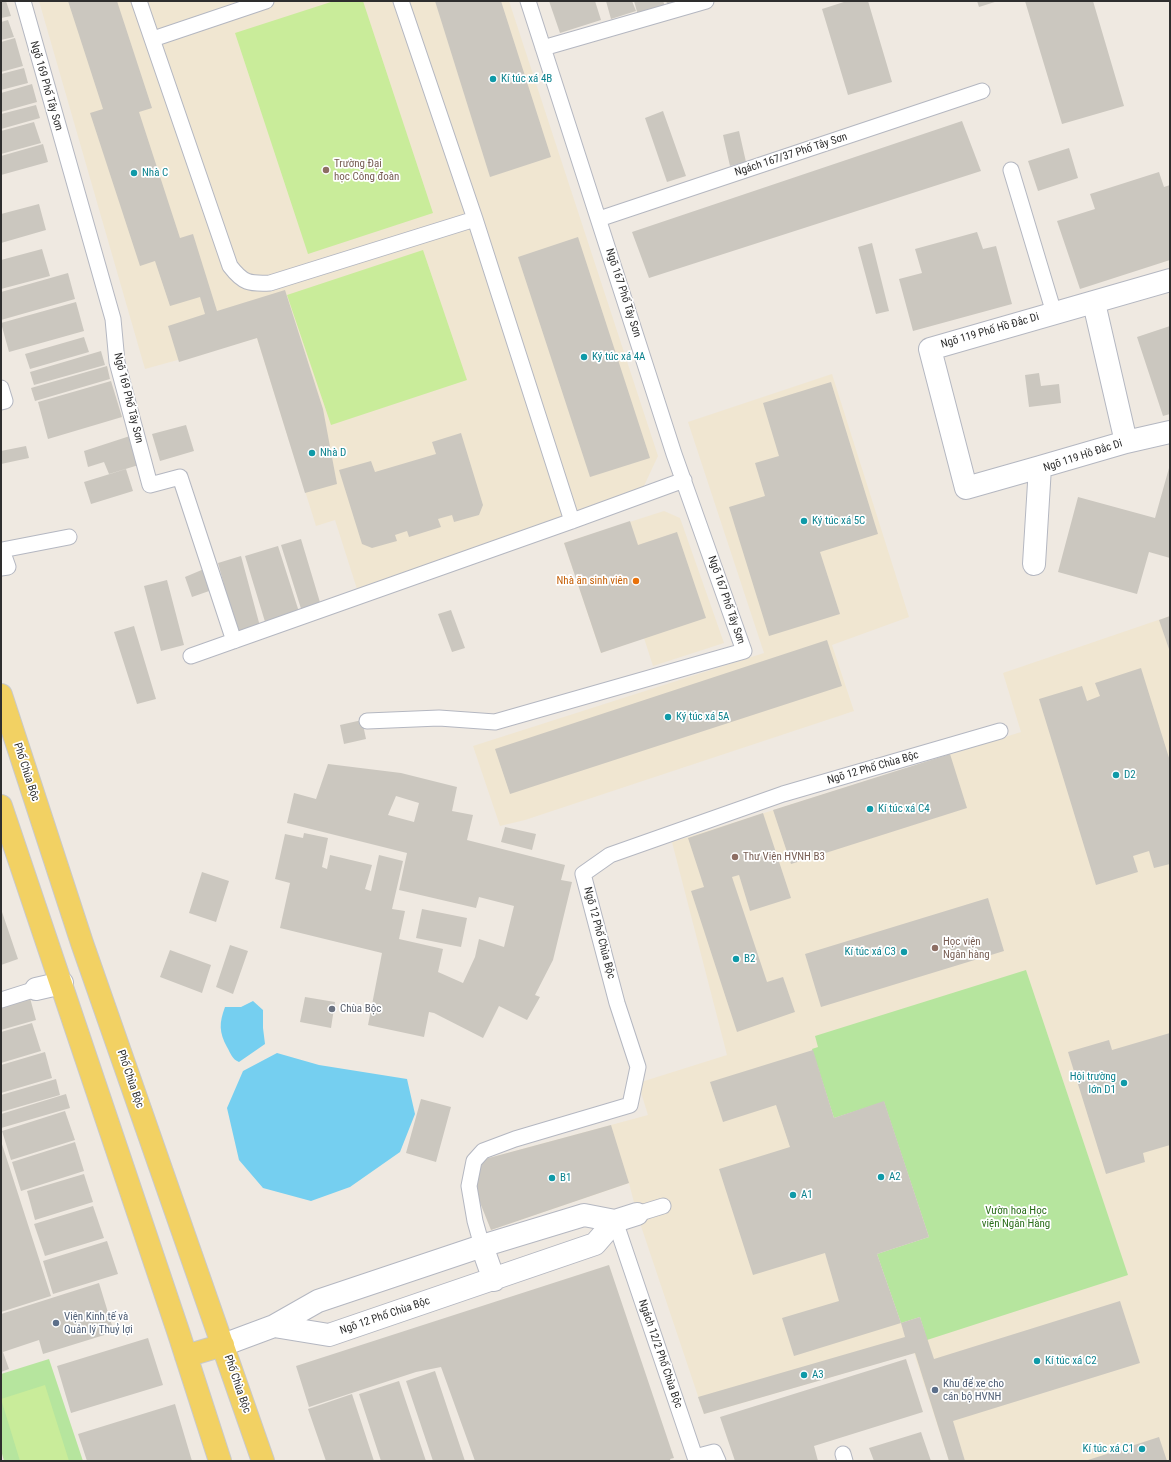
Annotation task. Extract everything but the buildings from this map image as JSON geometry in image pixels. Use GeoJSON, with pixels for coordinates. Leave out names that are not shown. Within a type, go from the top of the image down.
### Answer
{"type":"FeatureCollection","features":[{"type":"Feature","properties":{"kind":"main road","name":"Phố Chùa Bộc"},"geometry":{"type":"LineString","coordinates":[[1,695],[82,943],[263,1461]]}},
{"type":"Feature","properties":{"kind":"main road"},"geometry":{"type":"LineString","coordinates":[[1,806],[62,983],[220,1461]]}},
{"type":"Feature","properties":{"kind":"main road"},"geometry":{"type":"LineString","coordinates":[[186,1356],[223,1345]]}},
{"type":"Feature","properties":{"kind":"street","name":"Ngõ 119 Phố Hồ Đắc Di"},"geometry":{"type":"LineString","coordinates":[[1040,468],[966,488],[930,349],[1170,280]]}},
{"type":"Feature","properties":{"kind":"street","name":"Ngõ 119 Hồ Đắc Di"},"geometry":{"type":"LineString","coordinates":[[1034,564],[1040,468],[1126,442],[1094,303]]}},
{"type":"Feature","properties":{"kind":"street"},"geometry":{"type":"LineString","coordinates":[[1126,442],[1170,432]]}},
{"type":"Feature","properties":{"kind":"street"},"geometry":{"type":"LineString","coordinates":[[36,989],[62,983]]}},
{"type":"Feature","properties":{"kind":"street"},"geometry":{"type":"LineString","coordinates":[[223,1345],[274,1326],[318,1301],[482,1246],[584,1215],[615,1221],[638,1214]]}},
{"type":"Feature","properties":{"kind":"street","name":"Ngõ 12 Phố Chùa Bộc"},"geometry":{"type":"LineString","coordinates":[[274,1326],[329,1336],[595,1244],[615,1221]]}},
{"type":"Feature","properties":{"kind":"street","name":"Ngõ 12 Phố Chùa Bộc"},"geometry":{"type":"LineString","coordinates":[[482,1246],[494,1280]]}},
{"type":"Feature","properties":{"kind":"lane","name":"Ngõ 169 Phố Tây Sơn"},"geometry":{"type":"LineString","coordinates":[[23,1],[113,319],[117,362],[150,485],[180,478],[234,641]]}},
{"type":"Feature","properties":{"kind":"lane"},"geometry":{"type":"LineString","coordinates":[[139,1],[230,266],[240,278],[255,284],[270,283],[475,218]]}},
{"type":"Feature","properties":{"kind":"lane"},"geometry":{"type":"LineString","coordinates":[[153,39],[266,1]]}},
{"type":"Feature","properties":{"kind":"lane"},"geometry":{"type":"LineString","coordinates":[[401,1],[475,218],[572,522]]}},
{"type":"Feature","properties":{"kind":"lane","name":"Ngõ 167 Phố Tây Sơn"},"geometry":{"type":"LineString","coordinates":[[368,720],[439,718],[495,722],[744,651],[684,480],[528,1]]}},
{"type":"Feature","properties":{"kind":"lane"},"geometry":{"type":"LineString","coordinates":[[543,48],[706,1]]}},
{"type":"Feature","properties":{"kind":"lane","name":"Ngách 167/37 Phố Tây Sơn"},"geometry":{"type":"LineString","coordinates":[[599,219],[982,91]]}},
{"type":"Feature","properties":{"kind":"lane"},"geometry":{"type":"LineString","coordinates":[[1011,170],[1054,313]]}},
{"type":"Feature","properties":{"kind":"lane"},"geometry":{"type":"LineString","coordinates":[[1,388],[5,401],[1,402]]}},
{"type":"Feature","properties":{"kind":"lane"},"geometry":{"type":"LineString","coordinates":[[191,656],[572,522],[684,480]]}},
{"type":"Feature","properties":{"kind":"lane"},"geometry":{"type":"LineString","coordinates":[[1,568],[8,567],[2,550],[69,537]]}},
{"type":"Feature","properties":{"kind":"lane","name":"Ngõ 12 Phố Chùa Bộc"},"geometry":{"type":"LineString","coordinates":[[482,1246],[468,1186],[474,1161],[483,1151],[515,1139],[630,1104],[638,1067],[617,1003],[583,874],[610,855],[783,794],[1000,731]]}},
{"type":"Feature","properties":{"kind":"lane"},"geometry":{"type":"LineString","coordinates":[[1,1000],[36,989]]}},
{"type":"Feature","properties":{"kind":"lane"},"geometry":{"type":"LineString","coordinates":[[638,1214],[663,1206]]}},
{"type":"Feature","properties":{"kind":"lane","name":"Ngách 12/2 Phố Chùa Bộc"},"geometry":{"type":"LineString","coordinates":[[615,1221],[690,1459],[714,1452],[718,1461]]}},
{"type":"Feature","properties":{"kind":"shaded area","name":"Trường Đại học Công đoàn"},"geometry":{"type":"Polygon","coordinates":[[[39,1],[509,1],[658,456],[643,488],[357,589],[335,520],[316,526],[257,338],[145,369],[39,1]]]}},
{"type":"Feature","properties":{"kind":"shaded area"},"geometry":{"type":"Polygon","coordinates":[[[832,374],[909,617],[832,645],[854,711],[525,820],[500,826],[473,746],[764,653],[688,422],[832,374]]]}},
{"type":"Feature","properties":{"kind":"shaded area","name":"Nhà ăn sinh viên"},"geometry":{"type":"Polygon","coordinates":[[[664,511],[680,518],[724,643],[653,666],[644,638],[601,653],[564,543],[664,511]]]}},
{"type":"Feature","properties":{"kind":"shaded area","name":"Học viện Ngân hàng"},"geometry":{"type":"Polygon","coordinates":[[[1170,616],[1170,1461],[949,1461],[914,1353],[704,1414],[637,1214],[629,1183],[491,1230],[477,1195],[477,1172],[485,1159],[648,1115],[638,1083],[727,1055],[672,842],[1021,732],[1003,673],[1170,616]]]}},
{"type":"Feature","properties":{"kind":"green space"},"geometry":{"type":"Polygon","coordinates":[[[334,1],[363,1],[433,213],[308,254],[235,33],[334,1]]]}},
{"type":"Feature","properties":{"kind":"green space"},"geometry":{"type":"Polygon","coordinates":[[[423,250],[467,380],[331,425],[287,295],[423,250]]]}},
{"type":"Feature","properties":{"kind":"green space","name":"Vườn hoa Học viện Ngân Hàng"},"geometry":{"type":"Polygon","coordinates":[[[1026,970],[1128,1275],[927,1340],[920,1317],[901,1323],[877,1254],[929,1237],[884,1102],[834,1118],[812,1049],[818,1047],[815,1036],[1026,970]]]}},
{"type":"Feature","properties":{"kind":"green space"},"geometry":{"type":"Polygon","coordinates":[[[49,1359],[83,1461],[4,1461],[1,1450],[1,1374],[49,1359]]]}},
{"type":"Feature","properties":{"kind":"green space"},"geometry":{"type":"Polygon","coordinates":[[[45,1385],[69,1461],[20,1461],[1,1399],[45,1385]]]}},
{"type":"Feature","properties":{"kind":"water"},"geometry":{"type":"Polygon","coordinates":[[[253,1001],[263,1010],[265,1044],[239,1062],[232,1056],[224,1042],[221,1032],[222,1018],[225,1007],[241,1007],[253,1001]]]}},
{"type":"Feature","properties":{"kind":"water"},"geometry":{"type":"Polygon","coordinates":[[[277,1053],[319,1065],[407,1079],[415,1114],[400,1152],[350,1187],[311,1201],[263,1188],[239,1160],[227,1108],[243,1071],[277,1053]]]}},
{"type":"Feature","properties":{"kind":"place","name":"Kí túc xá 4B"},"geometry":{"type":"Point","coordinates":[493,79]}},
{"type":"Feature","properties":{"kind":"place","name":"Trường Đại học Công đoàn"},"geometry":{"type":"Point","coordinates":[326,170]}},
{"type":"Feature","properties":{"kind":"place","name":"Nhà C"},"geometry":{"type":"Point","coordinates":[134,173]}},
{"type":"Feature","properties":{"kind":"place","name":"Ký túc xá 4A"},"geometry":{"type":"Point","coordinates":[584,357]}},
{"type":"Feature","properties":{"kind":"place","name":"Nhà D"},"geometry":{"type":"Point","coordinates":[312,453]}},
{"type":"Feature","properties":{"kind":"place","name":"Ký túc xá 5C"},"geometry":{"type":"Point","coordinates":[804,521]}},
{"type":"Feature","properties":{"kind":"place","name":"Nhà ăn sinh viên"},"geometry":{"type":"Point","coordinates":[636,581]}},
{"type":"Feature","properties":{"kind":"place","name":"Ký túc xá 5A"},"geometry":{"type":"Point","coordinates":[668,717]}},
{"type":"Feature","properties":{"kind":"place","name":"D2"},"geometry":{"type":"Point","coordinates":[1116,775]}},
{"type":"Feature","properties":{"kind":"place","name":"Kí túc xá C4"},"geometry":{"type":"Point","coordinates":[870,809]}},
{"type":"Feature","properties":{"kind":"place","name":"Thư Viện HVNH B3"},"geometry":{"type":"Point","coordinates":[735,857]}},
{"type":"Feature","properties":{"kind":"place","name":"Học viện Ngân hàng"},"geometry":{"type":"Point","coordinates":[935,948]}},
{"type":"Feature","properties":{"kind":"place","name":"Kí túc xá C3"},"geometry":{"type":"Point","coordinates":[904,952]}},
{"type":"Feature","properties":{"kind":"place","name":"B2"},"geometry":{"type":"Point","coordinates":[736,959]}},
{"type":"Feature","properties":{"kind":"place","name":"Chùa Bộc"},"geometry":{"type":"Point","coordinates":[332,1009]}},
{"type":"Feature","properties":{"kind":"place","name":"Hội trường lớn D1"},"geometry":{"type":"Point","coordinates":[1124,1083]}},
{"type":"Feature","properties":{"kind":"place","name":"A2"},"geometry":{"type":"Point","coordinates":[881,1177]}},
{"type":"Feature","properties":{"kind":"place","name":"B1"},"geometry":{"type":"Point","coordinates":[552,1178]}},
{"type":"Feature","properties":{"kind":"place","name":"A1"},"geometry":{"type":"Point","coordinates":[793,1195]}},
{"type":"Feature","properties":{"kind":"place","name":"Viện Kinh tế và Quản lý Thuỷ lợi"},"geometry":{"type":"Point","coordinates":[56,1323]}},
{"type":"Feature","properties":{"kind":"place","name":"Kí túc xá C2"},"geometry":{"type":"Point","coordinates":[1037,1361]}},
{"type":"Feature","properties":{"kind":"place","name":"A3"},"geometry":{"type":"Point","coordinates":[804,1375]}},
{"type":"Feature","properties":{"kind":"place","name":"Khu để xe cho cán bộ HVNH"},"geometry":{"type":"Point","coordinates":[935,1390]}},
{"type":"Feature","properties":{"kind":"place","name":"Kí túc xá C1"},"geometry":{"type":"Point","coordinates":[1142,1449]}}]}
